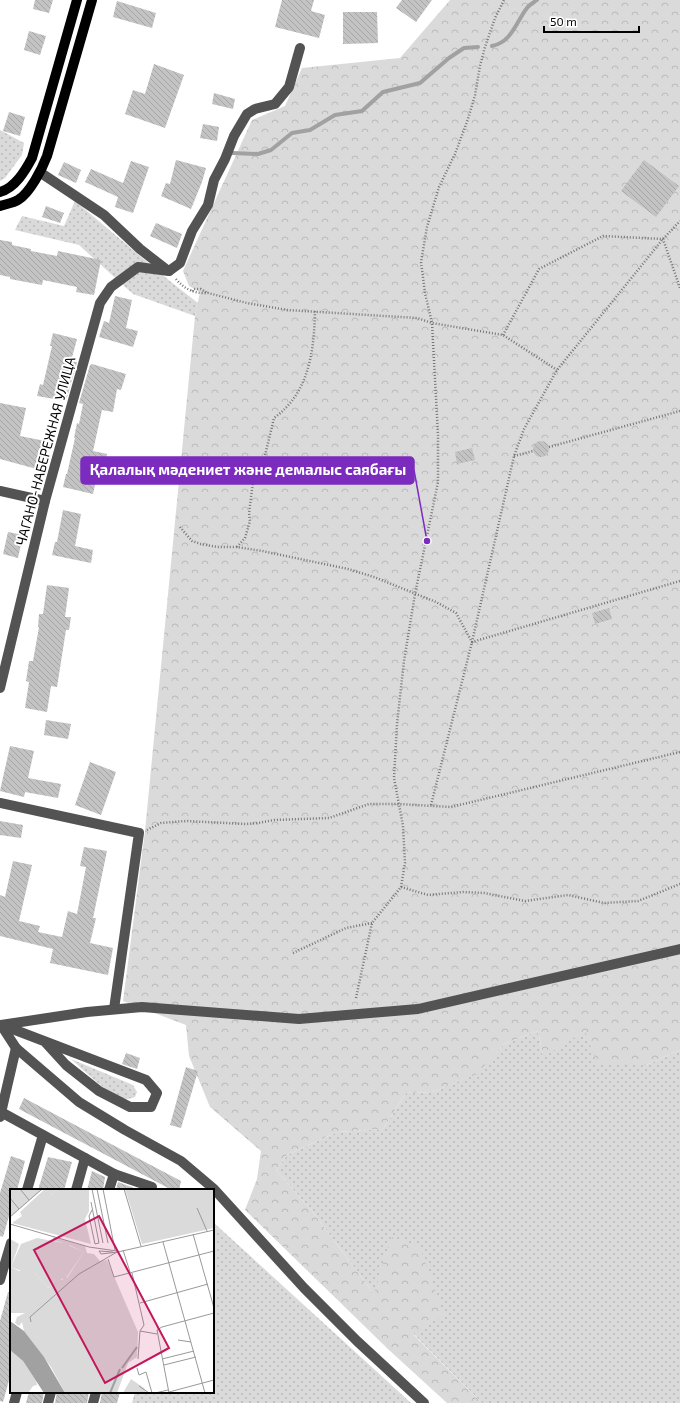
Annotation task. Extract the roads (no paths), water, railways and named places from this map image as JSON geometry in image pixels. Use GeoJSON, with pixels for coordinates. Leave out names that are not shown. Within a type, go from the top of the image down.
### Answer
{"type":"FeatureCollection","features":[{"type":"Feature","properties":{"kind":"main road"},"geometry":{"type":"LineString","coordinates":[[3,191],[23,173],[32,158],[77,0]]}},
{"type":"Feature","properties":{"kind":"main road"},"geometry":{"type":"LineString","coordinates":[[0,206],[18,200],[32,186],[41,172],[47,156],[92,0]]}},
{"type":"Feature","properties":{"kind":"street"},"geometry":{"type":"LineString","coordinates":[[41,172],[104,215],[140,249],[169,271],[180,263],[192,231],[208,205],[214,180],[225,159],[234,136],[247,114],[256,109],[275,104],[289,87],[300,48]]}},
{"type":"Feature","properties":{"kind":"street","name":"ЧАГАНО-НАБЕРЕЖНАЯ УЛИЦА"},"geometry":{"type":"LineString","coordinates":[[0,688],[44,500],[100,303],[111,286],[138,267],[169,271]]}},
{"type":"Feature","properties":{"kind":"street"},"geometry":{"type":"LineString","coordinates":[[0,491],[44,500]]}},
{"type":"Feature","properties":{"kind":"street"},"geometry":{"type":"LineString","coordinates":[[0,803],[139,833],[114,1009]]}},
{"type":"Feature","properties":{"kind":"street"},"geometry":{"type":"LineString","coordinates":[[0,1025],[114,1009],[142,1007],[299,1019],[418,1009],[680,949]]}},
{"type":"Feature","properties":{"kind":"street"},"geometry":{"type":"LineString","coordinates":[[0,1025],[146,1080],[157,1093],[151,1107],[130,1107],[99,1091],[66,1066],[45,1042]]}},
{"type":"Feature","properties":{"kind":"street"},"geometry":{"type":"LineString","coordinates":[[0,1025],[16,1048],[79,1102],[125,1130],[181,1161],[214,1189],[309,1294],[424,1403]]}},
{"type":"Feature","properties":{"kind":"street"},"geometry":{"type":"LineString","coordinates":[[16,1048],[1,1114],[114,1174],[152,1187],[151,1189]]}},
{"type":"Feature","properties":{"kind":"street"},"geometry":{"type":"LineString","coordinates":[[27,1189],[43,1135]]}},
{"type":"Feature","properties":{"kind":"street"},"geometry":{"type":"LineString","coordinates":[[76,1189],[84,1158]]}},
{"type":"Feature","properties":{"kind":"street"},"geometry":{"type":"LineString","coordinates":[[109,1189],[114,1174]]}},
{"type":"Feature","properties":{"kind":"street"},"geometry":{"type":"LineString","coordinates":[[0,1280],[10,1246]]}},
{"type":"Feature","properties":{"kind":"street"},"geometry":{"type":"LineString","coordinates":[[14,1403],[17,1393]]}},
{"type":"Feature","properties":{"kind":"street"},"geometry":{"type":"LineString","coordinates":[[48,1403],[51,1393]]}},
{"type":"Feature","properties":{"kind":"street"},"geometry":{"type":"LineString","coordinates":[[93,1403],[96,1393]]}},
{"type":"Feature","properties":{"kind":"waterway"},"geometry":{"type":"LineString","coordinates":[[492,46],[499,44],[509,36],[523,13],[537,0]]}},
{"type":"Feature","properties":{"kind":"waterway"},"geometry":{"type":"LineString","coordinates":[[232,153],[258,154],[271,150],[292,133],[310,130],[335,115],[362,111],[383,92],[420,83],[449,58],[464,48],[478,47]]}},
{"type":"Feature","properties":{"kind":"place","name":"Қалалық мәдениет және демалыс саябағы"},"geometry":{"type":"Point","coordinates":[427,541]}}]}
